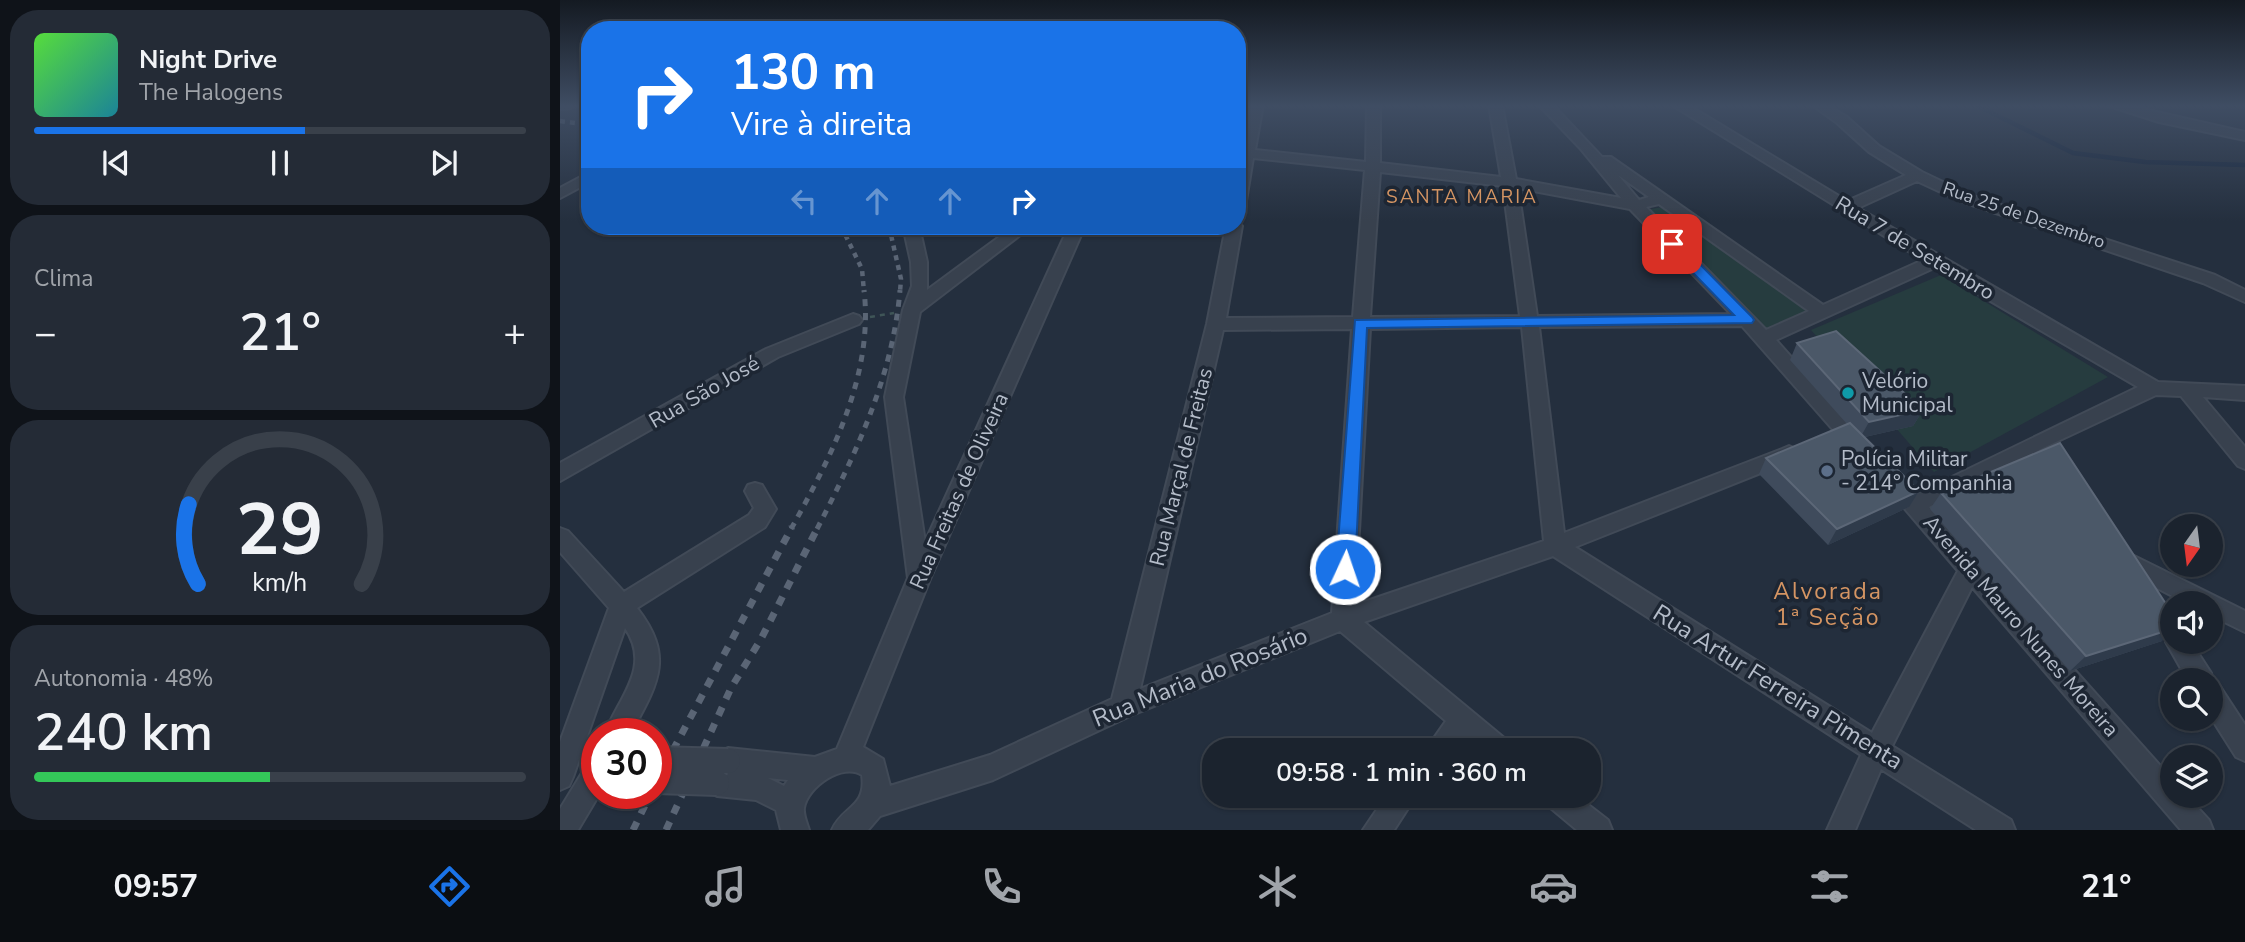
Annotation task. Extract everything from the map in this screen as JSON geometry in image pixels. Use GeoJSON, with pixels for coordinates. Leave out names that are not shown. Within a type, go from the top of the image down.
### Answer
{"type":"FeatureCollection","features":[{"type":"Feature","properties":{"kind":"street"},"geometry":{"type":"LineString","coordinates":[[1373,144],[1343,619],[1484,738]]}},
{"type":"Feature","properties":{"kind":"street"},"geometry":{"type":"LineString","coordinates":[[1503,144],[1530,321],[1555,546]]}},
{"type":"Feature","properties":{"kind":"street","name":"Rua 7 de Setembro"},"geometry":{"type":"LineString","coordinates":[[1743,144],[1935,261],[2154,388]]}},
{"type":"Feature","properties":{"kind":"street","name":"Rua 25 de Dezembro"},"geometry":{"type":"LineString","coordinates":[[1868,144],[1917,175],[1965,198],[2209,279],[2245,297]]}},
{"type":"Feature","properties":{"kind":"street","name":"Avenida Mauro Nunes Moreira"},"geometry":{"type":"LineString","coordinates":[[1585,145],[1822,312]]}},
{"type":"Feature","properties":{"kind":"street","name":"Avenida Mauro Nunes Moreira"},"geometry":{"type":"LineString","coordinates":[[1585,145],[1634,205],[1764,338],[1845,432],[1916,504],[1970,570],[2199,830]]}},
{"type":"Feature","properties":{"kind":"street"},"geometry":{"type":"LineString","coordinates":[[1246,152],[1511,183],[1634,205],[1661,199]]}},
{"type":"Feature","properties":{"kind":"street"},"geometry":{"type":"LineString","coordinates":[[1847,207],[1917,175]]}},
{"type":"Feature","properties":{"kind":"street"},"geometry":{"type":"LineString","coordinates":[[560,194],[581,181]]}},
{"type":"Feature","properties":{"kind":"street"},"geometry":{"type":"LineString","coordinates":[[913,235],[919,262],[920,286],[912,310],[894,397],[919,579]]}},
{"type":"Feature","properties":{"kind":"street"},"geometry":{"type":"LineString","coordinates":[[912,310],[1012,235]]}},
{"type":"Feature","properties":{"kind":"street","name":"Rua Freitas de Oliveira"},"geometry":{"type":"LineString","coordinates":[[846,758],[919,579],[1073,235]]}},
{"type":"Feature","properties":{"kind":"street","name":"Rua Marçal de Freitas"},"geometry":{"type":"LineString","coordinates":[[1123,707],[1216,324],[1232,235]]}},
{"type":"Feature","properties":{"kind":"street"},"geometry":{"type":"LineString","coordinates":[[1764,338],[1935,261]]}},
{"type":"Feature","properties":{"kind":"street","name":"Rua São José"},"geometry":{"type":"LineString","coordinates":[[560,473],[772,353],[853,320]]}},
{"type":"Feature","properties":{"kind":"street"},"geometry":{"type":"LineString","coordinates":[[1216,324],[1747,320]]}},
{"type":"Feature","properties":{"kind":"street"},"geometry":{"type":"LineString","coordinates":[[1916,504],[2036,443],[2154,388],[2245,393]]}},
{"type":"Feature","properties":{"kind":"street"},"geometry":{"type":"LineString","coordinates":[[2186,390],[2245,461]]}},
{"type":"Feature","properties":{"kind":"street","name":"Rua Maria do Rosário"},"geometry":{"type":"LineString","coordinates":[[871,805],[993,767],[1123,707],[1343,619],[1555,546],[1845,432]]}},
{"type":"Feature","properties":{"kind":"street"},"geometry":{"type":"LineString","coordinates":[[2036,443],[2052,464]]}},
{"type":"Feature","properties":{"kind":"street"},"geometry":{"type":"LineString","coordinates":[[560,777],[622,605],[757,521],[765,509],[755,491]]}},
{"type":"Feature","properties":{"kind":"street"},"geometry":{"type":"LineString","coordinates":[[560,537],[622,605],[648,645],[645,671],[627,718]]}},
{"type":"Feature","properties":{"kind":"street"},"geometry":{"type":"LineString","coordinates":[[2109,539],[2146,592]]}},
{"type":"Feature","properties":{"kind":"street","name":"Rua Artur Ferreira Pimenta"},"geometry":{"type":"LineString","coordinates":[[1555,546],[2001,830]]}},
{"type":"Feature","properties":{"kind":"street"},"geometry":{"type":"LineString","coordinates":[[2126,561],[2185,591]]}},
{"type":"Feature","properties":{"kind":"street"},"geometry":{"type":"LineString","coordinates":[[1840,830],[1877,749],[1970,570]]}},
{"type":"Feature","properties":{"kind":"street"},"geometry":{"type":"LineString","coordinates":[[2223,611],[2245,622]]}},
{"type":"Feature","properties":{"kind":"street"},"geometry":{"type":"LineString","coordinates":[[2223,713],[2245,748]]}},
{"type":"Feature","properties":{"kind":"street"},"geometry":{"type":"LineString","coordinates":[[1448,738],[1462,720]]}},
{"type":"Feature","properties":{"kind":"street"},"geometry":{"type":"LineString","coordinates":[[672,779],[723,772],[816,770],[846,758],[860,759],[871,765],[877,776],[877,790],[863,817],[846,830]]}},
{"type":"Feature","properties":{"kind":"street"},"geometry":{"type":"LineString","coordinates":[[672,762],[723,772],[791,803]]}},
{"type":"Feature","properties":{"kind":"street"},"geometry":{"type":"LineString","coordinates":[[796,830],[790,814],[791,803],[800,785],[816,770]]}},
{"type":"Feature","properties":{"kind":"street"},"geometry":{"type":"LineString","coordinates":[[563,830],[581,801]]}},
{"type":"Feature","properties":{"kind":"street"},"geometry":{"type":"LineString","coordinates":[[1377,830],[1394,808]]}},
{"type":"Feature","properties":{"kind":"street"},"geometry":{"type":"LineString","coordinates":[[1571,808],[1598,830]]}},
{"type":"Feature","properties":{"kind":"path"},"geometry":{"type":"LineString","coordinates":[[853,320],[912,310]]}},
{"type":"Feature","properties":{"kind":"green space"},"geometry":{"type":"Polygon","coordinates":[[[1663,207],[1813,312],[1765,333],[1645,210],[1663,207]]]}},
{"type":"Feature","properties":{"kind":"green space"},"geometry":{"type":"Polygon","coordinates":[[[1941,275],[2108,377],[1934,472],[1811,330],[1941,275]]]}},
{"type":"Feature","properties":{"kind":"building"},"geometry":{"type":"Polygon","coordinates":[[[1836,331],[1923,410],[1869,422],[1797,343],[1836,331]]]}},
{"type":"Feature","properties":{"kind":"building"},"geometry":{"type":"Polygon","coordinates":[[[1850,423],[1919,491],[1837,529],[1766,458],[1850,423]]]}},
{"type":"Feature","properties":{"kind":"building"},"geometry":{"type":"Polygon","coordinates":[[[2060,443],[2160,595],[2160,633],[2086,656],[1941,493],[2060,443]]]}},
{"type":"Feature","properties":{"kind":"waterway"},"geometry":{"type":"LineString","coordinates":[[2054,144],[2073,153],[2145,162],[2245,165]]}},
{"type":"Feature","properties":{"kind":"railway"},"geometry":{"type":"LineString","coordinates":[[845,235],[862,269],[864,292]]}},
{"type":"Feature","properties":{"kind":"railway"},"geometry":{"type":"LineString","coordinates":[[891,235],[901,279],[900,292]]}},
{"type":"Feature","properties":{"kind":"railway"},"geometry":{"type":"LineString","coordinates":[[791,529],[821,473],[856,384],[865,322],[864,290]]}},
{"type":"Feature","properties":{"kind":"railway"},"geometry":{"type":"LineString","coordinates":[[817,528],[859,443],[881,383],[890,353],[900,290]]}},
{"type":"Feature","properties":{"kind":"railway"},"geometry":{"type":"LineString","coordinates":[[672,752],[792,527]]}},
{"type":"Feature","properties":{"kind":"railway"},"geometry":{"type":"LineString","coordinates":[[666,830],[731,688],[761,639],[817,528]]}},
{"type":"Feature","properties":{"kind":"railway"},"geometry":{"type":"LineString","coordinates":[[633,830],[643,809]]}},
{"type":"Feature","properties":{"kind":"place","name":"Velório Municipal"},"geometry":{"type":"Point","coordinates":[1848,393]}},
{"type":"Feature","properties":{"kind":"place","name":"Polícia Militar - 214° Companhia"},"geometry":{"type":"Point","coordinates":[1827,471]}},
{"type":"Feature","properties":{"kind":"district","name":"SANTA MARIA"},"geometry":{"type":"Point","coordinates":[1462,196]}},
{"type":"Feature","properties":{"kind":"district","name":"Alvorada 1ª Seção"},"geometry":{"type":"Point","coordinates":[1828,604]}},
{"type":"Feature","properties":{"kind":"route"},"geometry":{"type":"LineString","coordinates":[[1345,569],[1360,323],[1747,320],[1672,244]]}}]}
